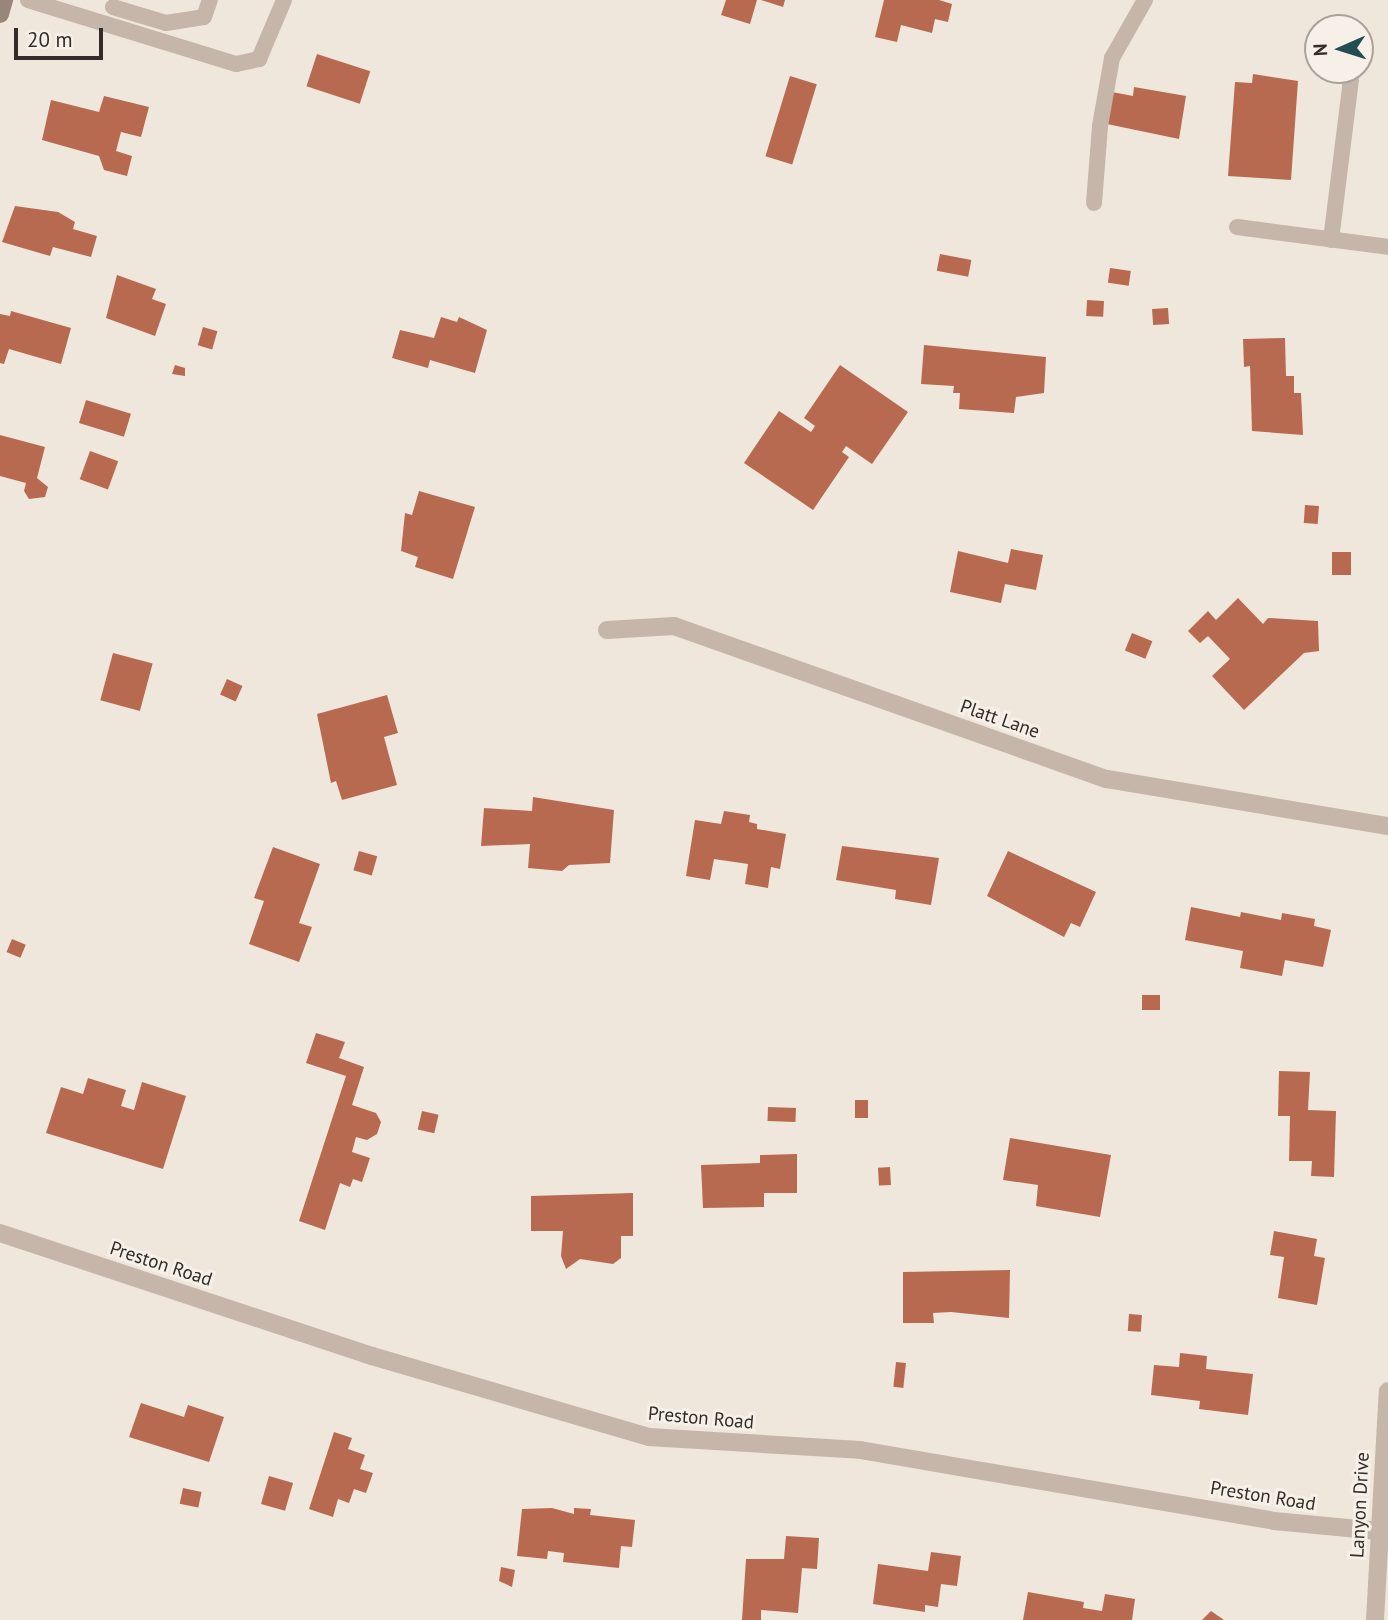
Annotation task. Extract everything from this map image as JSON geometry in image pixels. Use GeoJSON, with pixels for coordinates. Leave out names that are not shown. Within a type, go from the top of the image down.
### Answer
{"type":"FeatureCollection","features":[{"type":"Feature","properties":{"kind":"street"},"geometry":{"type":"LineString","coordinates":[[0,14],[4,0]]}},
{"type":"Feature","properties":{"kind":"street","name":"Platt Lane"},"geometry":{"type":"LineString","coordinates":[[607,630],[674,626],[1107,779],[1388,826]]}},
{"type":"Feature","properties":{"kind":"street","name":"Preston Road"},"geometry":{"type":"LineString","coordinates":[[0,1233],[372,1356],[649,1437],[860,1450],[1274,1521],[1380,1531]]}},
{"type":"Feature","properties":{"kind":"street","name":"Lanyon Drive"},"geometry":{"type":"LineString","coordinates":[[1375,1620],[1388,1391]]}},
{"type":"Feature","properties":{"kind":"lane"},"geometry":{"type":"LineString","coordinates":[[28,0],[236,64],[259,59],[284,0]]}},
{"type":"Feature","properties":{"kind":"lane"},"geometry":{"type":"LineString","coordinates":[[107,23],[114,4],[166,23],[204,17],[210,0]]}},
{"type":"Feature","properties":{"kind":"lane"},"geometry":{"type":"LineString","coordinates":[[1094,202],[1100,126],[1112,58],[1145,0]]}},
{"type":"Feature","properties":{"kind":"lane"},"geometry":{"type":"LineString","coordinates":[[1331,240],[1350,84]]}},
{"type":"Feature","properties":{"kind":"lane"},"geometry":{"type":"LineString","coordinates":[[1237,226],[1388,247]]}},
{"type":"Feature","properties":{"kind":"building"},"geometry":{"type":"Polygon","coordinates":[[[726,0],[757,0],[750,24],[721,15],[726,0]]]}},
{"type":"Feature","properties":{"kind":"building"},"geometry":{"type":"Polygon","coordinates":[[[761,0],[785,0],[783,7],[761,0]]]}},
{"type":"Feature","properties":{"kind":"building"},"geometry":{"type":"Polygon","coordinates":[[[884,0],[939,0],[952,4],[948,22],[935,19],[932,33],[901,25],[897,42],[875,37],[884,0]]]}},
{"type":"Feature","properties":{"kind":"building"},"geometry":{"type":"Polygon","coordinates":[[[317,54],[370,71],[360,104],[306,86],[317,54]]]}},
{"type":"Feature","properties":{"kind":"building"},"geometry":{"type":"Polygon","coordinates":[[[1253,74],[1298,81],[1291,180],[1228,176],[1235,82],[1252,83],[1253,74]]]}},
{"type":"Feature","properties":{"kind":"building"},"geometry":{"type":"Polygon","coordinates":[[[790,76],[817,84],[792,165],[765,156],[790,76]]]}},
{"type":"Feature","properties":{"kind":"building"},"geometry":{"type":"Polygon","coordinates":[[[1134,87],[1186,96],[1179,139],[1107,124],[1112,92],[1133,96],[1134,87]]]}},
{"type":"Feature","properties":{"kind":"building"},"geometry":{"type":"Polygon","coordinates":[[[104,96],[149,107],[141,137],[121,132],[116,151],[132,156],[127,176],[104,170],[99,156],[42,140],[51,100],[99,112],[104,96]]]}},
{"type":"Feature","properties":{"kind":"building"},"geometry":{"type":"Polygon","coordinates":[[[15,206],[58,212],[75,222],[73,229],[97,236],[91,257],[53,247],[50,256],[2,242],[15,206]]]}},
{"type":"Feature","properties":{"kind":"building"},"geometry":{"type":"Polygon","coordinates":[[[940,254],[971,260],[968,277],[937,271],[940,254]]]}},
{"type":"Feature","properties":{"kind":"building"},"geometry":{"type":"Polygon","coordinates":[[[1110,268],[1131,271],[1129,286],[1108,283],[1110,268]]]}},
{"type":"Feature","properties":{"kind":"building"},"geometry":{"type":"Polygon","coordinates":[[[117,275],[156,289],[152,299],[166,304],[155,336],[106,318],[117,275]]]}},
{"type":"Feature","properties":{"kind":"building"},"geometry":{"type":"Polygon","coordinates":[[[1087,300],[1104,301],[1103,317],[1086,316],[1087,300]]]}},
{"type":"Feature","properties":{"kind":"building"},"geometry":{"type":"Polygon","coordinates":[[[1168,308],[1169,324],[1153,325],[1152,309],[1168,308]]]}},
{"type":"Feature","properties":{"kind":"building"},"geometry":{"type":"Polygon","coordinates":[[[11,311],[71,328],[61,364],[9,349],[4,364],[0,363],[0,314],[10,316],[11,311]]]}},
{"type":"Feature","properties":{"kind":"building"},"geometry":{"type":"Polygon","coordinates":[[[441,317],[457,322],[459,317],[487,330],[475,373],[430,360],[428,368],[392,358],[400,330],[434,338],[441,317]]]}},
{"type":"Feature","properties":{"kind":"building"},"geometry":{"type":"Polygon","coordinates":[[[203,327],[217,331],[212,349],[198,345],[203,327]]]}},
{"type":"Feature","properties":{"kind":"building"},"geometry":{"type":"Polygon","coordinates":[[[1285,338],[1286,376],[1294,376],[1294,393],[1301,393],[1303,435],[1252,431],[1250,366],[1244,367],[1243,339],[1285,338]]]}},
{"type":"Feature","properties":{"kind":"building"},"geometry":{"type":"Polygon","coordinates":[[[924,345],[1046,357],[1044,393],[1016,397],[1014,413],[959,409],[960,393],[953,393],[954,386],[921,384],[924,345]]]}},
{"type":"Feature","properties":{"kind":"building"},"geometry":{"type":"Polygon","coordinates":[[[175,365],[185,368],[185,376],[172,374],[175,365]]]}},
{"type":"Feature","properties":{"kind":"building"},"geometry":{"type":"Polygon","coordinates":[[[840,365],[908,412],[872,464],[846,446],[842,452],[849,457],[813,510],[744,463],[779,411],[811,432],[815,426],[804,418],[840,365]]]}},
{"type":"Feature","properties":{"kind":"building"},"geometry":{"type":"Polygon","coordinates":[[[86,400],[131,414],[124,437],[79,423],[86,400]]]}},
{"type":"Feature","properties":{"kind":"building"},"geometry":{"type":"Polygon","coordinates":[[[0,435],[45,447],[37,478],[48,487],[45,497],[29,499],[24,491],[26,483],[0,476],[0,435]]]}},
{"type":"Feature","properties":{"kind":"building"},"geometry":{"type":"Polygon","coordinates":[[[90,451],[118,461],[108,489],[80,479],[90,451]]]}},
{"type":"Feature","properties":{"kind":"building"},"geometry":{"type":"Polygon","coordinates":[[[419,491],[475,507],[453,579],[415,567],[418,557],[401,551],[405,513],[412,515],[419,491]]]}},
{"type":"Feature","properties":{"kind":"building"},"geometry":{"type":"Polygon","coordinates":[[[1305,505],[1319,506],[1318,524],[1304,523],[1305,505]]]}},
{"type":"Feature","properties":{"kind":"building"},"geometry":{"type":"Polygon","coordinates":[[[1011,549],[1043,555],[1036,590],[1005,584],[1001,603],[950,592],[958,551],[1008,563],[1011,549]]]}},
{"type":"Feature","properties":{"kind":"building"},"geometry":{"type":"Polygon","coordinates":[[[1332,552],[1351,552],[1351,575],[1332,575],[1332,552]]]}},
{"type":"Feature","properties":{"kind":"building"},"geometry":{"type":"Polygon","coordinates":[[[1238,598],[1263,624],[1268,618],[1318,621],[1319,651],[1304,653],[1244,710],[1212,676],[1230,659],[1208,636],[1200,643],[1188,631],[1208,611],[1216,620],[1238,598]]]}},
{"type":"Feature","properties":{"kind":"building"},"geometry":{"type":"Polygon","coordinates":[[[1132,633],[1152,641],[1145,659],[1125,651],[1132,633]]]}},
{"type":"Feature","properties":{"kind":"building"},"geometry":{"type":"Polygon","coordinates":[[[113,653],[153,664],[140,711],[100,700],[113,653]]]}},
{"type":"Feature","properties":{"kind":"building"},"geometry":{"type":"Polygon","coordinates":[[[227,679],[243,686],[236,701],[220,695],[227,679]]]}},
{"type":"Feature","properties":{"kind":"building"},"geometry":{"type":"Polygon","coordinates":[[[387,695],[398,733],[384,737],[397,785],[342,800],[336,781],[331,783],[317,714],[387,695]]]}},
{"type":"Feature","properties":{"kind":"building"},"geometry":{"type":"Polygon","coordinates":[[[533,797],[614,810],[610,863],[569,865],[562,871],[528,868],[530,844],[481,846],[484,808],[532,811],[533,797]]]}},
{"type":"Feature","properties":{"kind":"building"},"geometry":{"type":"Polygon","coordinates":[[[724,811],[750,815],[749,822],[757,824],[757,829],[786,834],[780,869],[771,867],[768,888],[745,884],[748,864],[714,859],[710,880],[686,876],[695,820],[721,824],[724,811]]]}},
{"type":"Feature","properties":{"kind":"building"},"geometry":{"type":"Polygon","coordinates":[[[842,846],[939,858],[931,905],[895,899],[896,890],[836,880],[842,846]]]}},
{"type":"Feature","properties":{"kind":"building"},"geometry":{"type":"Polygon","coordinates":[[[273,847],[320,864],[299,923],[312,927],[299,962],[249,944],[264,901],[254,898],[273,847]]]}},
{"type":"Feature","properties":{"kind":"building"},"geometry":{"type":"Polygon","coordinates":[[[359,851],[377,856],[372,875],[353,870],[359,851]]]}},
{"type":"Feature","properties":{"kind":"building"},"geometry":{"type":"Polygon","coordinates":[[[1008,851],[1096,892],[1080,927],[1071,923],[1064,937],[987,896],[1008,851]]]}},
{"type":"Feature","properties":{"kind":"building"},"geometry":{"type":"Polygon","coordinates":[[[1191,907],[1240,917],[1241,912],[1281,920],[1282,913],[1315,919],[1314,926],[1331,930],[1323,967],[1285,960],[1282,976],[1240,968],[1243,951],[1185,940],[1191,907]]]}},
{"type":"Feature","properties":{"kind":"building"},"geometry":{"type":"Polygon","coordinates":[[[12,939],[26,945],[20,958],[7,952],[12,939]]]}},
{"type":"Feature","properties":{"kind":"building"},"geometry":{"type":"Polygon","coordinates":[[[1142,995],[1160,995],[1160,1010],[1142,1010],[1142,995]]]}},
{"type":"Feature","properties":{"kind":"building"},"geometry":{"type":"Polygon","coordinates":[[[316,1033],[345,1042],[339,1058],[364,1067],[352,1105],[376,1113],[381,1122],[377,1134],[367,1140],[356,1137],[352,1152],[370,1158],[362,1182],[353,1179],[350,1187],[340,1183],[325,1230],[299,1221],[346,1076],[306,1063],[316,1033]]]}},
{"type":"Feature","properties":{"kind":"building"},"geometry":{"type":"Polygon","coordinates":[[[1279,1071],[1310,1072],[1308,1110],[1336,1111],[1334,1177],[1311,1176],[1312,1161],[1289,1161],[1290,1116],[1278,1116],[1279,1071]]]}},
{"type":"Feature","properties":{"kind":"building"},"geometry":{"type":"Polygon","coordinates":[[[88,1078],[126,1090],[121,1106],[134,1110],[142,1082],[186,1096],[163,1169],[46,1133],[61,1087],[83,1094],[88,1078]]]}},
{"type":"Feature","properties":{"kind":"building"},"geometry":{"type":"Polygon","coordinates":[[[855,1100],[868,1100],[868,1118],[855,1118],[855,1100]]]}},
{"type":"Feature","properties":{"kind":"building"},"geometry":{"type":"Polygon","coordinates":[[[768,1107],[796,1108],[795,1122],[768,1121],[768,1107]]]}},
{"type":"Feature","properties":{"kind":"building"},"geometry":{"type":"Polygon","coordinates":[[[422,1111],[439,1115],[434,1133],[418,1130],[422,1111]]]}},
{"type":"Feature","properties":{"kind":"building"},"geometry":{"type":"Polygon","coordinates":[[[1010,1138],[1111,1155],[1100,1217],[1036,1206],[1038,1185],[1003,1180],[1010,1138]]]}},
{"type":"Feature","properties":{"kind":"building"},"geometry":{"type":"Polygon","coordinates":[[[797,1154],[797,1193],[764,1193],[764,1207],[703,1208],[701,1165],[760,1163],[760,1155],[797,1154]]]}},
{"type":"Feature","properties":{"kind":"building"},"geometry":{"type":"Polygon","coordinates":[[[890,1167],[891,1185],[879,1186],[878,1168],[890,1167]]]}},
{"type":"Feature","properties":{"kind":"building"},"geometry":{"type":"Polygon","coordinates":[[[633,1193],[633,1236],[621,1236],[621,1258],[613,1264],[580,1259],[566,1269],[561,1256],[563,1231],[531,1231],[531,1196],[633,1193]]]}},
{"type":"Feature","properties":{"kind":"building"},"geometry":{"type":"Polygon","coordinates":[[[1274,1231],[1317,1239],[1314,1256],[1325,1258],[1317,1305],[1278,1298],[1284,1257],[1270,1255],[1274,1231]]]}},
{"type":"Feature","properties":{"kind":"building"},"geometry":{"type":"Polygon","coordinates":[[[1010,1270],[1009,1318],[951,1312],[933,1313],[934,1323],[903,1323],[903,1272],[1010,1270]]]}},
{"type":"Feature","properties":{"kind":"building"},"geometry":{"type":"Polygon","coordinates":[[[1129,1314],[1142,1315],[1141,1332],[1128,1331],[1129,1314]]]}},
{"type":"Feature","properties":{"kind":"building"},"geometry":{"type":"Polygon","coordinates":[[[1180,1353],[1207,1356],[1206,1369],[1253,1374],[1248,1415],[1199,1409],[1200,1401],[1151,1395],[1154,1365],[1179,1367],[1180,1353]]]}},
{"type":"Feature","properties":{"kind":"building"},"geometry":{"type":"Polygon","coordinates":[[[896,1362],[906,1363],[903,1388],[893,1387],[896,1362]]]}},
{"type":"Feature","properties":{"kind":"building"},"geometry":{"type":"Polygon","coordinates":[[[141,1403],[184,1417],[188,1405],[224,1417],[209,1462],[129,1437],[141,1403]]]}},
{"type":"Feature","properties":{"kind":"building"},"geometry":{"type":"Polygon","coordinates":[[[334,1432],[352,1438],[348,1449],[365,1455],[360,1469],[373,1473],[366,1493],[354,1489],[349,1503],[338,1499],[333,1517],[309,1509],[334,1432]]]}},
{"type":"Feature","properties":{"kind":"building"},"geometry":{"type":"Polygon","coordinates":[[[269,1476],[293,1483],[285,1511],[261,1504],[269,1476]]]}},
{"type":"Feature","properties":{"kind":"building"},"geometry":{"type":"Polygon","coordinates":[[[183,1488],[202,1492],[198,1508],[180,1504],[183,1488]]]}},
{"type":"Feature","properties":{"kind":"building"},"geometry":{"type":"Polygon","coordinates":[[[552,1508],[574,1514],[574,1508],[591,1509],[590,1515],[635,1520],[632,1547],[621,1546],[619,1568],[563,1562],[564,1553],[548,1551],[547,1559],[517,1556],[522,1509],[552,1508]]]}},
{"type":"Feature","properties":{"kind":"building"},"geometry":{"type":"Polygon","coordinates":[[[786,1536],[819,1538],[817,1569],[802,1568],[798,1613],[761,1610],[761,1620],[742,1620],[746,1559],[784,1559],[786,1536]]]}},
{"type":"Feature","properties":{"kind":"building"},"geometry":{"type":"Polygon","coordinates":[[[931,1552],[961,1556],[957,1586],[941,1584],[938,1607],[925,1605],[925,1612],[873,1604],[878,1564],[928,1571],[931,1552]]]}},
{"type":"Feature","properties":{"kind":"building"},"geometry":{"type":"Polygon","coordinates":[[[501,1567],[515,1570],[512,1587],[499,1581],[501,1567]]]}},
{"type":"Feature","properties":{"kind":"building"},"geometry":{"type":"Polygon","coordinates":[[[1028,1592],[1084,1602],[1083,1608],[1102,1611],[1105,1594],[1135,1599],[1132,1620],[1023,1620],[1028,1592]]]}},
{"type":"Feature","properties":{"kind":"building"},"geometry":{"type":"Polygon","coordinates":[[[1211,1611],[1224,1620],[1202,1620],[1211,1611]]]}}]}
